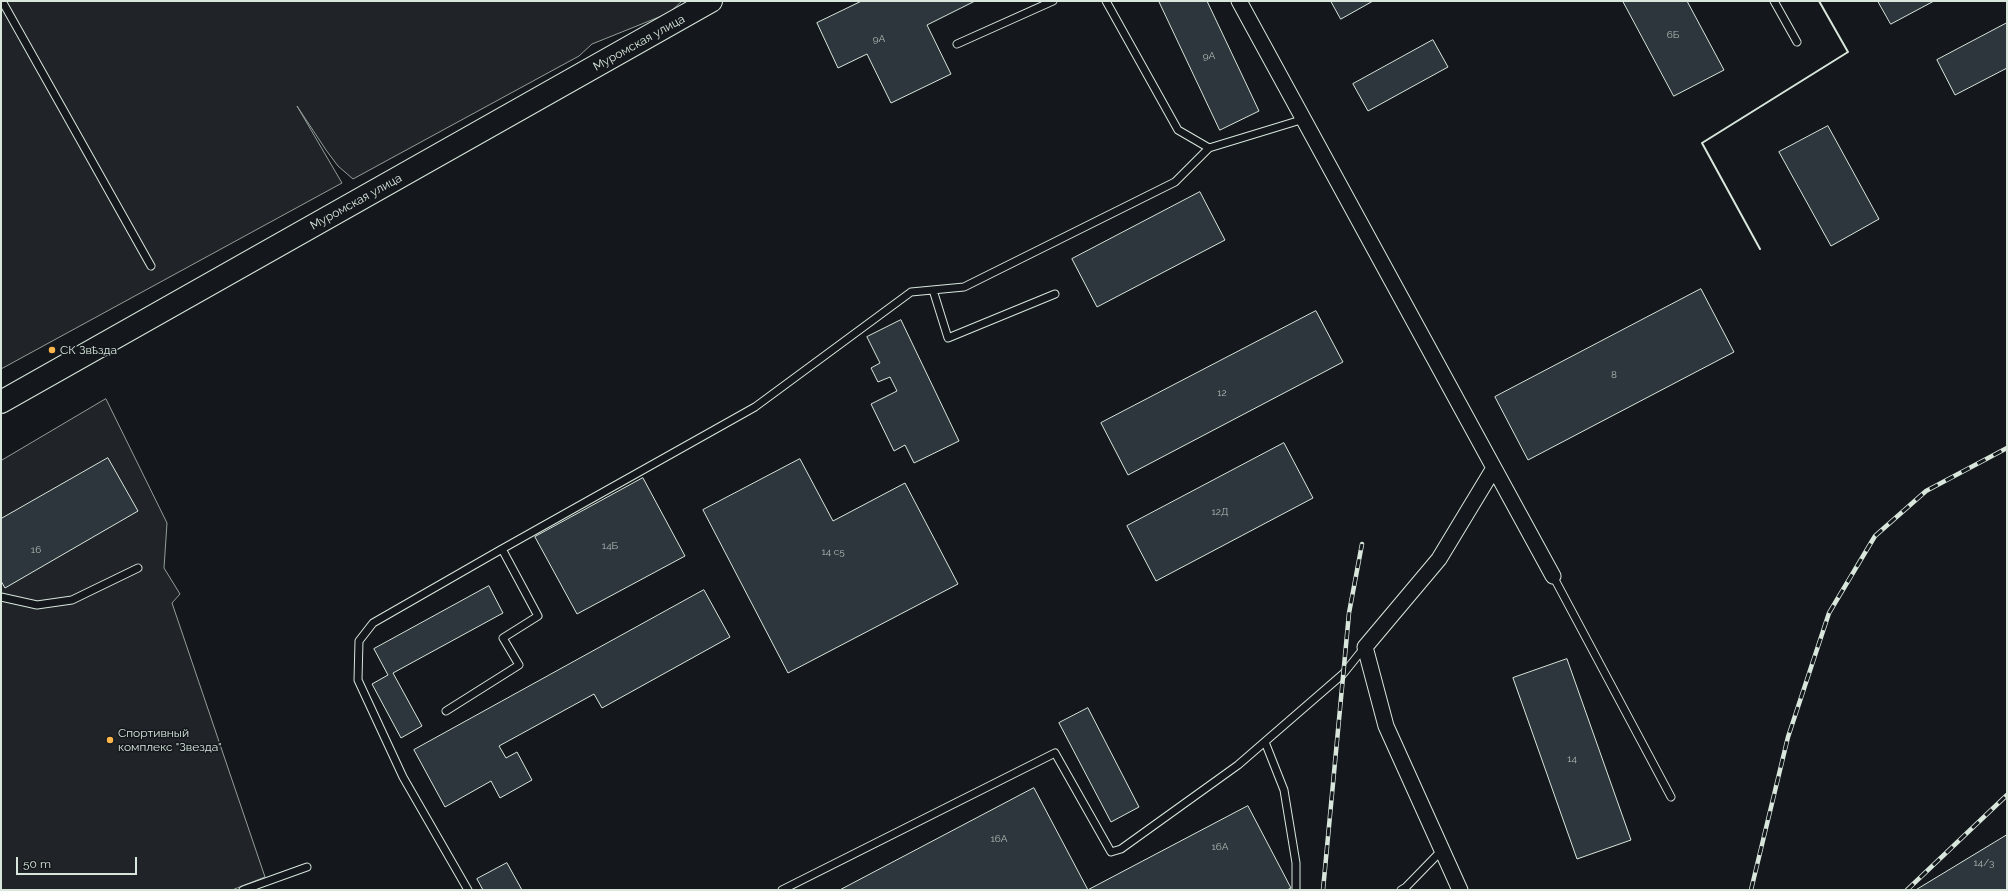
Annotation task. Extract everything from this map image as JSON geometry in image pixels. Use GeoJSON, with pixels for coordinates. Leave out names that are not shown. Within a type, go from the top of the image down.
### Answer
{"type":"FeatureCollection","features":[{"type":"Feature","properties":{"kind":"main road","name":"Муромская улица"},"geometry":{"type":"LineString","coordinates":[[1,402],[711,1]]}},
{"type":"Feature","properties":{"kind":"street"},"geometry":{"type":"LineString","coordinates":[[1239,1],[1553,576]]}},
{"type":"Feature","properties":{"kind":"street"},"geometry":{"type":"LineString","coordinates":[[1460,890],[1386,726],[1365,647],[1439,559],[1494,468]]}},
{"type":"Feature","properties":{"kind":"lane"},"geometry":{"type":"LineString","coordinates":[[2,1],[151,266]]}},
{"type":"Feature","properties":{"kind":"lane"},"geometry":{"type":"LineString","coordinates":[[957,44],[1053,1]]}},
{"type":"Feature","properties":{"kind":"lane"},"geometry":{"type":"LineString","coordinates":[[1106,1],[1178,130],[1209,148]]}},
{"type":"Feature","properties":{"kind":"lane"},"geometry":{"type":"LineString","coordinates":[[1774,1],[1797,42]]}},
{"type":"Feature","properties":{"kind":"lane"},"geometry":{"type":"LineString","coordinates":[[468,890],[403,777],[358,680],[359,641],[373,623],[755,407],[911,292],[964,287],[1175,182],[1209,148],[1304,119]]}},
{"type":"Feature","properties":{"kind":"lane"},"geometry":{"type":"LineString","coordinates":[[933,290],[948,338],[1055,294]]}},
{"type":"Feature","properties":{"kind":"lane"},"geometry":{"type":"LineString","coordinates":[[446,711],[519,665],[502,638],[538,616],[502,549]]}},
{"type":"Feature","properties":{"kind":"lane"},"geometry":{"type":"LineString","coordinates":[[1,597],[37,606],[72,600],[138,568]]}},
{"type":"Feature","properties":{"kind":"lane"},"geometry":{"type":"LineString","coordinates":[[1553,576],[1671,797]]}},
{"type":"Feature","properties":{"kind":"lane"},"geometry":{"type":"LineString","coordinates":[[782,890],[1055,753],[1111,852],[1121,848],[1238,765],[1343,674],[1365,647]]}},
{"type":"Feature","properties":{"kind":"lane"},"geometry":{"type":"LineString","coordinates":[[1264,742],[1284,790],[1296,863],[1296,890]]}},
{"type":"Feature","properties":{"kind":"lane"},"geometry":{"type":"LineString","coordinates":[[1401,890],[1406,887],[1442,850]]}},
{"type":"Feature","properties":{"kind":"lane"},"geometry":{"type":"LineString","coordinates":[[243,890],[307,867]]}},
{"type":"Feature","properties":{"kind":"shaded area"},"geometry":{"type":"Polygon","coordinates":[[[1,1],[682,1],[669,13],[592,44],[579,56],[353,179],[338,166],[297,106],[342,183],[1,369],[1,1]]]}},
{"type":"Feature","properties":{"kind":"shaded area","name":"Спортивный комплекс \"Звезда\""},"geometry":{"type":"Polygon","coordinates":[[[106,399],[167,523],[164,568],[180,594],[172,603],[265,877],[232,890],[1,890],[1,461],[106,399]]]}},
{"type":"Feature","properties":{"kind":"building"},"geometry":{"type":"Polygon","coordinates":[[[862,1],[975,1],[927,25],[951,74],[891,103],[867,54],[838,68],[817,23],[862,1]]]}},
{"type":"Feature","properties":{"kind":"building"},"geometry":{"type":"Polygon","coordinates":[[[1159,1],[1207,1],[1259,111],[1220,130],[1159,1]]]}},
{"type":"Feature","properties":{"kind":"building"},"geometry":{"type":"Polygon","coordinates":[[[1331,1],[1373,1],[1341,19],[1331,1]]]}},
{"type":"Feature","properties":{"kind":"building"},"geometry":{"type":"Polygon","coordinates":[[[1623,1],[1687,1],[1724,70],[1674,96],[1623,1]]]}},
{"type":"Feature","properties":{"kind":"building"},"geometry":{"type":"Polygon","coordinates":[[[1878,1],[1934,1],[1891,24],[1878,1]]]}},
{"type":"Feature","properties":{"kind":"building"},"geometry":{"type":"Polygon","coordinates":[[[2007,23],[2007,68],[1955,95],[1937,60],[2007,23]]]}},
{"type":"Feature","properties":{"kind":"building"},"geometry":{"type":"Polygon","coordinates":[[[1433,40],[1448,67],[1368,111],[1353,84],[1433,40]]]}},
{"type":"Feature","properties":{"kind":"building"},"geometry":{"type":"Polygon","coordinates":[[[1828,126],[1879,219],[1831,246],[1779,152],[1828,126]]]}},
{"type":"Feature","properties":{"kind":"building"},"geometry":{"type":"Polygon","coordinates":[[[1200,192],[1225,240],[1097,307],[1072,259],[1200,192]]]}},
{"type":"Feature","properties":{"kind":"building"},"geometry":{"type":"Polygon","coordinates":[[[1701,289],[1734,352],[1528,460],[1495,397],[1701,289]]]}},
{"type":"Feature","properties":{"kind":"building"},"geometry":{"type":"Polygon","coordinates":[[[1316,311],[1343,362],[1128,475],[1101,423],[1316,311]]]}},
{"type":"Feature","properties":{"kind":"building"},"geometry":{"type":"Polygon","coordinates":[[[901,320],[959,441],[914,463],[905,445],[894,451],[871,404],[897,391],[890,377],[878,382],[871,368],[880,363],[867,337],[901,320]]]}},
{"type":"Feature","properties":{"kind":"building"},"geometry":{"type":"Polygon","coordinates":[[[1284,443],[1313,498],[1156,581],[1127,526],[1284,443]]]}},
{"type":"Feature","properties":{"kind":"building"},"geometry":{"type":"Polygon","coordinates":[[[108,458],[138,511],[5,588],[1,581],[1,519],[108,458]]]}},
{"type":"Feature","properties":{"kind":"building"},"geometry":{"type":"Polygon","coordinates":[[[800,459],[833,521],[905,483],[958,584],[788,673],[703,510],[800,459]]]}},
{"type":"Feature","properties":{"kind":"building"},"geometry":{"type":"Polygon","coordinates":[[[643,478],[685,556],[577,614],[535,537],[643,478]]]}},
{"type":"Feature","properties":{"kind":"building"},"geometry":{"type":"Polygon","coordinates":[[[489,586],[503,613],[393,673],[422,726],[401,738],[372,684],[388,675],[374,649],[489,586]]]}},
{"type":"Feature","properties":{"kind":"building"},"geometry":{"type":"Polygon","coordinates":[[[704,590],[730,637],[602,708],[594,694],[499,746],[506,758],[517,752],[532,780],[500,798],[491,781],[445,807],[414,750],[704,590]]]}},
{"type":"Feature","properties":{"kind":"building"},"geometry":{"type":"Polygon","coordinates":[[[1567,659],[1631,840],[1577,859],[1513,678],[1567,659]]]}},
{"type":"Feature","properties":{"kind":"building"},"geometry":{"type":"Polygon","coordinates":[[[1088,708],[1139,807],[1111,822],[1059,723],[1088,708]]]}},
{"type":"Feature","properties":{"kind":"building"},"geometry":{"type":"Polygon","coordinates":[[[1034,788],[1088,890],[840,890],[1034,788]]]}},
{"type":"Feature","properties":{"kind":"building"},"geometry":{"type":"Polygon","coordinates":[[[1248,806],[1291,888],[1287,890],[1088,890],[1248,806]]]}},
{"type":"Feature","properties":{"kind":"building"},"geometry":{"type":"Polygon","coordinates":[[[2007,835],[2007,890],[1916,890],[2007,835]]]}},
{"type":"Feature","properties":{"kind":"building"},"geometry":{"type":"Polygon","coordinates":[[[507,863],[522,890],[483,890],[477,879],[507,863]]]}},
{"type":"Feature","properties":{"kind":"railway"},"geometry":{"type":"LineString","coordinates":[[1751,890],[1788,737],[1829,613],[1875,536],[1926,491],[2007,448]]}},
{"type":"Feature","properties":{"kind":"railway"},"geometry":{"type":"LineString","coordinates":[[1323,890],[1349,613],[1362,544]]}},
{"type":"Feature","properties":{"kind":"railway"},"geometry":{"type":"LineString","coordinates":[[1907,890],[2007,795]]}},
{"type":"Feature","properties":{"kind":"wall"},"geometry":{"type":"LineString","coordinates":[[1760,249],[1702,143],[1848,52],[1819,1]]}},
{"type":"Feature","properties":{"kind":"place","name":"СК Звѣзда"},"geometry":{"type":"Point","coordinates":[52,350]}},
{"type":"Feature","properties":{"kind":"place","name":"Спортивный комплекс \"Звезда\""},"geometry":{"type":"Point","coordinates":[110,740]}}]}
